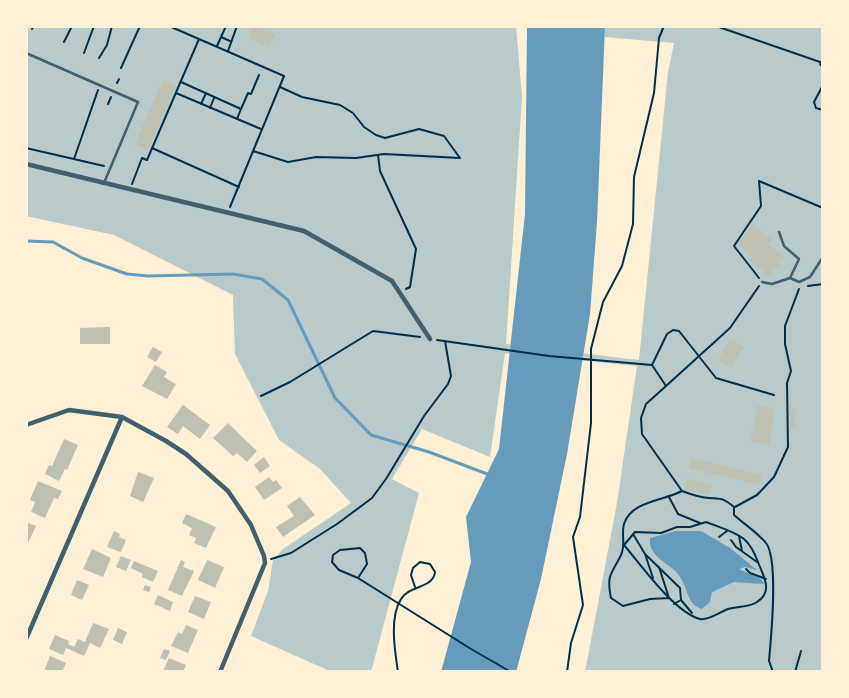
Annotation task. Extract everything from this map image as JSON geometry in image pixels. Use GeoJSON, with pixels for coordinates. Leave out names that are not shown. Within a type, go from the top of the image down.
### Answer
{"type":"FeatureCollection","features":[{"type":"Feature","properties":{"kind":"street"},"geometry":{"type":"LineString","coordinates":[[26,164],[304,231],[392,281],[430,339]]}},
{"type":"Feature","properties":{"kind":"street"},"geometry":{"type":"LineString","coordinates":[[26,425],[69,410],[122,417],[186,454],[228,491],[251,525],[265,563],[220,672]]}},
{"type":"Feature","properties":{"kind":"street"},"geometry":{"type":"LineString","coordinates":[[26,639],[122,417]]}},
{"type":"Feature","properties":{"kind":"lane"},"geometry":{"type":"LineString","coordinates":[[26,53],[138,102],[104,183]]}},
{"type":"Feature","properties":{"kind":"lane"},"geometry":{"type":"LineString","coordinates":[[779,232],[784,246],[799,259],[790,278]]}},
{"type":"Feature","properties":{"kind":"lane"},"geometry":{"type":"LineString","coordinates":[[762,282],[772,284],[790,278],[799,282],[810,277],[823,257]]}},
{"type":"Feature","properties":{"kind":"path"},"geometry":{"type":"LineString","coordinates":[[64,42],[72,26]]}},
{"type":"Feature","properties":{"kind":"path"},"geometry":{"type":"LineString","coordinates":[[100,58],[112,26]]}},
{"type":"Feature","properties":{"kind":"path"},"geometry":{"type":"LineString","coordinates":[[121,68],[140,26]]}},
{"type":"Feature","properties":{"kind":"path"},"geometry":{"type":"LineString","coordinates":[[169,26],[284,76],[228,214]]}},
{"type":"Feature","properties":{"kind":"path"},"geometry":{"type":"LineString","coordinates":[[217,46],[226,26]]}},
{"type":"Feature","properties":{"kind":"path"},"geometry":{"type":"LineString","coordinates":[[228,51],[237,26]]}},
{"type":"Feature","properties":{"kind":"path"},"geometry":{"type":"LineString","coordinates":[[567,672],[571,643],[583,606],[573,537],[580,516],[591,423],[591,349],[603,302],[622,266],[633,224],[634,177],[654,93],[659,38],[664,26]]}},
{"type":"Feature","properties":{"kind":"path"},"geometry":{"type":"LineString","coordinates":[[716,26],[821,64],[823,68]]}},
{"type":"Feature","properties":{"kind":"path"},"geometry":{"type":"LineString","coordinates":[[84,53],[95,27]]}},
{"type":"Feature","properties":{"kind":"path"},"geometry":{"type":"LineString","coordinates":[[221,37],[232,41]]}},
{"type":"Feature","properties":{"kind":"path"},"geometry":{"type":"LineString","coordinates":[[129,189],[142,158],[147,160],[199,39]]}},
{"type":"Feature","properties":{"kind":"path"},"geometry":{"type":"LineString","coordinates":[[237,119],[248,93],[251,94],[258,74]]}},
{"type":"Feature","properties":{"kind":"path"},"geometry":{"type":"LineString","coordinates":[[181,82],[241,109]]}},
{"type":"Feature","properties":{"kind":"path"},"geometry":{"type":"LineString","coordinates":[[74,159],[100,84]]}},
{"type":"Feature","properties":{"kind":"path"},"geometry":{"type":"LineString","coordinates":[[823,85],[814,102],[816,108],[823,110]]}},
{"type":"Feature","properties":{"kind":"path"},"geometry":{"type":"LineString","coordinates":[[253,151],[288,162],[316,158],[356,158],[378,155],[460,158],[444,136],[419,129],[385,138],[376,135],[364,127],[353,114],[340,105],[302,98],[280,87]]}},
{"type":"Feature","properties":{"kind":"path"},"geometry":{"type":"LineString","coordinates":[[176,93],[262,129]]}},
{"type":"Feature","properties":{"kind":"path"},"geometry":{"type":"LineString","coordinates":[[201,104],[206,94]]}},
{"type":"Feature","properties":{"kind":"path"},"geometry":{"type":"LineString","coordinates":[[108,104],[111,96]]}},
{"type":"Feature","properties":{"kind":"path"},"geometry":{"type":"LineString","coordinates":[[210,108],[215,98]]}},
{"type":"Feature","properties":{"kind":"path"},"geometry":{"type":"LineString","coordinates":[[26,148],[105,166]]}},
{"type":"Feature","properties":{"kind":"path"},"geometry":{"type":"LineString","coordinates":[[152,148],[238,187]]}},
{"type":"Feature","properties":{"kind":"path"},"geometry":{"type":"LineString","coordinates":[[378,155],[380,171],[416,249],[410,287],[399,291]]}},
{"type":"Feature","properties":{"kind":"path"},"geometry":{"type":"LineString","coordinates":[[773,672],[769,661],[772,587],[771,553],[766,544],[734,515],[734,507],[724,498],[716,497],[710,499],[682,491],[642,434],[641,418],[646,404],[730,328],[762,282],[734,246],[761,206],[760,181],[823,208]]}},
{"type":"Feature","properties":{"kind":"path"},"geometry":{"type":"LineString","coordinates":[[734,507],[757,495],[774,477],[788,447],[787,383],[791,371],[785,344],[785,326],[800,287],[823,284]]}},
{"type":"Feature","properties":{"kind":"path"},"geometry":{"type":"LineString","coordinates":[[652,365],[667,334],[673,330],[679,331],[716,378],[774,395]]}},
{"type":"Feature","properties":{"kind":"path"},"geometry":{"type":"LineString","coordinates":[[261,396],[290,382],[373,331],[603,361],[652,365]]}},
{"type":"Feature","properties":{"kind":"path"},"geometry":{"type":"LineString","coordinates":[[265,563],[274,556],[291,553],[337,524],[372,498],[386,479],[424,416],[448,384],[451,376],[445,341]]}},
{"type":"Feature","properties":{"kind":"path"},"geometry":{"type":"LineString","coordinates":[[652,365],[666,386]]}},
{"type":"Feature","properties":{"kind":"path"},"geometry":{"type":"LineString","coordinates":[[669,598],[650,599],[623,606],[611,598],[610,575],[624,545],[635,532],[661,533],[677,527],[690,527],[706,522],[739,536],[746,540],[766,579],[766,592],[758,601],[748,606],[718,613],[708,619],[700,619],[674,604],[669,598],[654,581],[624,545],[623,533],[628,516],[644,504],[682,491]]}},
{"type":"Feature","properties":{"kind":"path"},"geometry":{"type":"LineString","coordinates":[[669,497],[678,514],[702,524]]}},
{"type":"Feature","properties":{"kind":"path"},"geometry":{"type":"LineString","coordinates":[[719,537],[728,531]]}},
{"type":"Feature","properties":{"kind":"path"},"geometry":{"type":"LineString","coordinates":[[633,534],[645,554],[654,581]]}},
{"type":"Feature","properties":{"kind":"path"},"geometry":{"type":"LineString","coordinates":[[739,536],[742,552]]}},
{"type":"Feature","properties":{"kind":"path"},"geometry":{"type":"LineString","coordinates":[[731,540],[742,552],[758,563]]}},
{"type":"Feature","properties":{"kind":"path"},"geometry":{"type":"LineString","coordinates":[[358,578],[367,564],[365,553],[360,548],[340,550],[334,554],[332,562],[339,570],[358,578],[412,610],[471,650],[511,672]]}},
{"type":"Feature","properties":{"kind":"path"},"geometry":{"type":"LineString","coordinates":[[645,554],[680,588],[681,600],[694,616]]}},
{"type":"Feature","properties":{"kind":"path"},"geometry":{"type":"LineString","coordinates":[[398,672],[395,650],[395,614],[406,592],[415,587],[428,584],[433,579],[434,572],[430,564],[420,562],[413,568],[411,575],[415,587]]}},
{"type":"Feature","properties":{"kind":"path"},"geometry":{"type":"LineString","coordinates":[[659,567],[669,598]]}},
{"type":"Feature","properties":{"kind":"path"},"geometry":{"type":"LineString","coordinates":[[746,569],[750,573],[766,579]]}},
{"type":"Feature","properties":{"kind":"path"},"geometry":{"type":"LineString","coordinates":[[674,604],[681,600]]}},
{"type":"Feature","properties":{"kind":"path"},"geometry":{"type":"LineString","coordinates":[[795,672],[801,651]]}},
{"type":"Feature","properties":{"kind":"shaded area"},"geometry":{"type":"Polygon","coordinates":[[[26,26],[516,26],[522,97],[506,344],[639,360],[668,72],[674,43],[605,37],[605,26],[823,26],[823,672],[585,672],[617,503],[637,366],[505,353],[490,457],[422,429],[392,479],[419,493],[371,672],[332,672],[251,636],[268,591],[273,560],[283,549],[351,503],[320,469],[279,440],[235,354],[233,295],[114,235],[26,216],[26,26]]]}},
{"type":"Feature","properties":{"kind":"water"},"geometry":{"type":"Polygon","coordinates":[[[527,26],[605,26],[597,222],[590,314],[567,454],[541,579],[516,672],[441,672],[471,562],[466,517],[499,449],[525,214],[527,26]]]}},
{"type":"Feature","properties":{"kind":"water"},"geometry":{"type":"Polygon","coordinates":[[[676,531],[701,531],[730,548],[757,570],[745,567],[739,569],[761,579],[764,584],[734,582],[712,592],[710,602],[702,609],[697,607],[690,599],[681,578],[655,554],[650,544],[650,538],[676,531]]]}},
{"type":"Feature","properties":{"kind":"building"},"geometry":{"type":"Polygon","coordinates":[[[253,26],[275,35],[269,48],[248,38],[253,26]]]}},
{"type":"Feature","properties":{"kind":"building"},"geometry":{"type":"Polygon","coordinates":[[[163,80],[176,85],[148,150],[135,144],[163,80]]]}},
{"type":"Feature","properties":{"kind":"building"},"geometry":{"type":"Polygon","coordinates":[[[753,224],[772,240],[768,244],[785,257],[769,276],[750,261],[753,257],[737,244],[753,224]]]}},
{"type":"Feature","properties":{"kind":"building"},"geometry":{"type":"Polygon","coordinates":[[[110,327],[110,344],[80,344],[80,328],[110,327]]]}},
{"type":"Feature","properties":{"kind":"building"},"geometry":{"type":"Polygon","coordinates":[[[730,339],[744,347],[731,368],[718,360],[730,339]]]}},
{"type":"Feature","properties":{"kind":"building"},"geometry":{"type":"Polygon","coordinates":[[[153,347],[162,352],[156,362],[147,357],[153,347]]]}},
{"type":"Feature","properties":{"kind":"building"},"geometry":{"type":"Polygon","coordinates":[[[155,365],[167,372],[164,377],[176,384],[167,399],[142,386],[155,365]]]}},
{"type":"Feature","properties":{"kind":"building"},"geometry":{"type":"Polygon","coordinates":[[[183,405],[210,425],[200,439],[183,426],[178,434],[167,427],[183,405]]]}},
{"type":"Feature","properties":{"kind":"building"},"geometry":{"type":"Polygon","coordinates":[[[757,406],[775,409],[769,445],[750,441],[757,406]]]}},
{"type":"Feature","properties":{"kind":"building"},"geometry":{"type":"Polygon","coordinates":[[[792,408],[796,409],[795,426],[790,426],[792,408]]]}},
{"type":"Feature","properties":{"kind":"building"},"geometry":{"type":"Polygon","coordinates":[[[228,423],[257,451],[247,462],[237,453],[233,456],[213,438],[228,423]]]}},
{"type":"Feature","properties":{"kind":"building"},"geometry":{"type":"Polygon","coordinates":[[[64,439],[78,445],[67,470],[65,469],[59,481],[45,474],[49,465],[52,466],[64,439]]]}},
{"type":"Feature","properties":{"kind":"building"},"geometry":{"type":"Polygon","coordinates":[[[264,457],[270,466],[260,473],[254,465],[264,457]]]}},
{"type":"Feature","properties":{"kind":"building"},"geometry":{"type":"Polygon","coordinates":[[[692,458],[762,475],[759,485],[689,468],[692,458]]]}},
{"type":"Feature","properties":{"kind":"building"},"geometry":{"type":"Polygon","coordinates":[[[138,472],[154,478],[143,502],[130,496],[138,472]]]}},
{"type":"Feature","properties":{"kind":"building"},"geometry":{"type":"Polygon","coordinates":[[[269,477],[273,482],[276,480],[282,488],[264,500],[255,487],[269,477]]]}},
{"type":"Feature","properties":{"kind":"building"},"geometry":{"type":"Polygon","coordinates":[[[687,479],[712,485],[710,495],[685,489],[687,479]]]}},
{"type":"Feature","properties":{"kind":"building"},"geometry":{"type":"Polygon","coordinates":[[[38,481],[62,491],[58,499],[54,498],[45,518],[31,512],[35,502],[30,500],[38,481]]]}},
{"type":"Feature","properties":{"kind":"building"},"geometry":{"type":"Polygon","coordinates":[[[300,497],[315,515],[283,537],[276,527],[294,516],[287,506],[300,497]]]}},
{"type":"Feature","properties":{"kind":"building"},"geometry":{"type":"Polygon","coordinates":[[[186,514],[216,527],[206,548],[194,543],[196,538],[189,535],[192,528],[182,523],[186,514]]]}},
{"type":"Feature","properties":{"kind":"building"},"geometry":{"type":"Polygon","coordinates":[[[28,523],[36,526],[26,547],[26,526],[28,523]]]}},
{"type":"Feature","properties":{"kind":"building"},"geometry":{"type":"Polygon","coordinates":[[[114,531],[120,534],[119,537],[126,540],[121,552],[107,547],[114,531]]]}},
{"type":"Feature","properties":{"kind":"building"},"geometry":{"type":"Polygon","coordinates":[[[92,549],[111,558],[103,577],[83,569],[92,549]]]}},
{"type":"Feature","properties":{"kind":"building"},"geometry":{"type":"Polygon","coordinates":[[[121,556],[131,560],[126,571],[116,567],[121,556]]]}},
{"type":"Feature","properties":{"kind":"building"},"geometry":{"type":"Polygon","coordinates":[[[181,560],[185,562],[183,567],[194,571],[182,596],[168,590],[181,560]]]}},
{"type":"Feature","properties":{"kind":"building"},"geometry":{"type":"Polygon","coordinates":[[[207,560],[224,567],[215,588],[198,580],[207,560]]]}},
{"type":"Feature","properties":{"kind":"building"},"geometry":{"type":"Polygon","coordinates":[[[134,561],[158,571],[153,582],[142,577],[143,574],[131,568],[134,561]]]}},
{"type":"Feature","properties":{"kind":"building"},"geometry":{"type":"Polygon","coordinates":[[[77,580],[89,585],[82,600],[71,595],[77,580]]]}},
{"type":"Feature","properties":{"kind":"building"},"geometry":{"type":"Polygon","coordinates":[[[145,585],[151,587],[149,592],[143,590],[145,585]]]}},
{"type":"Feature","properties":{"kind":"building"},"geometry":{"type":"Polygon","coordinates":[[[158,595],[173,602],[170,611],[154,604],[158,595]]]}},
{"type":"Feature","properties":{"kind":"building"},"geometry":{"type":"Polygon","coordinates":[[[195,596],[211,602],[204,619],[188,612],[195,596]]]}},
{"type":"Feature","properties":{"kind":"building"},"geometry":{"type":"Polygon","coordinates":[[[93,623],[109,629],[100,648],[90,643],[84,656],[66,648],[63,655],[49,649],[55,635],[69,641],[68,644],[74,647],[78,639],[85,642],[93,623]]]}},
{"type":"Feature","properties":{"kind":"building"},"geometry":{"type":"Polygon","coordinates":[[[186,625],[198,630],[188,653],[171,646],[178,632],[182,634],[186,625]]]}},
{"type":"Feature","properties":{"kind":"building"},"geometry":{"type":"Polygon","coordinates":[[[118,628],[127,632],[122,644],[113,640],[118,628]]]}},
{"type":"Feature","properties":{"kind":"building"},"geometry":{"type":"Polygon","coordinates":[[[164,649],[170,651],[166,660],[160,658],[164,649]]]}},
{"type":"Feature","properties":{"kind":"building"},"geometry":{"type":"Polygon","coordinates":[[[50,656],[66,663],[62,672],[44,671],[50,656]]]}},
{"type":"Feature","properties":{"kind":"building"},"geometry":{"type":"Polygon","coordinates":[[[169,658],[186,665],[183,672],[163,671],[169,658]]]}},
{"type":"Feature","properties":{"kind":"waterway"},"geometry":{"type":"LineString","coordinates":[[26,241],[53,242],[82,258],[127,274],[148,276],[233,274],[262,279],[288,300],[335,398],[371,435],[429,452],[490,475]]}}]}
